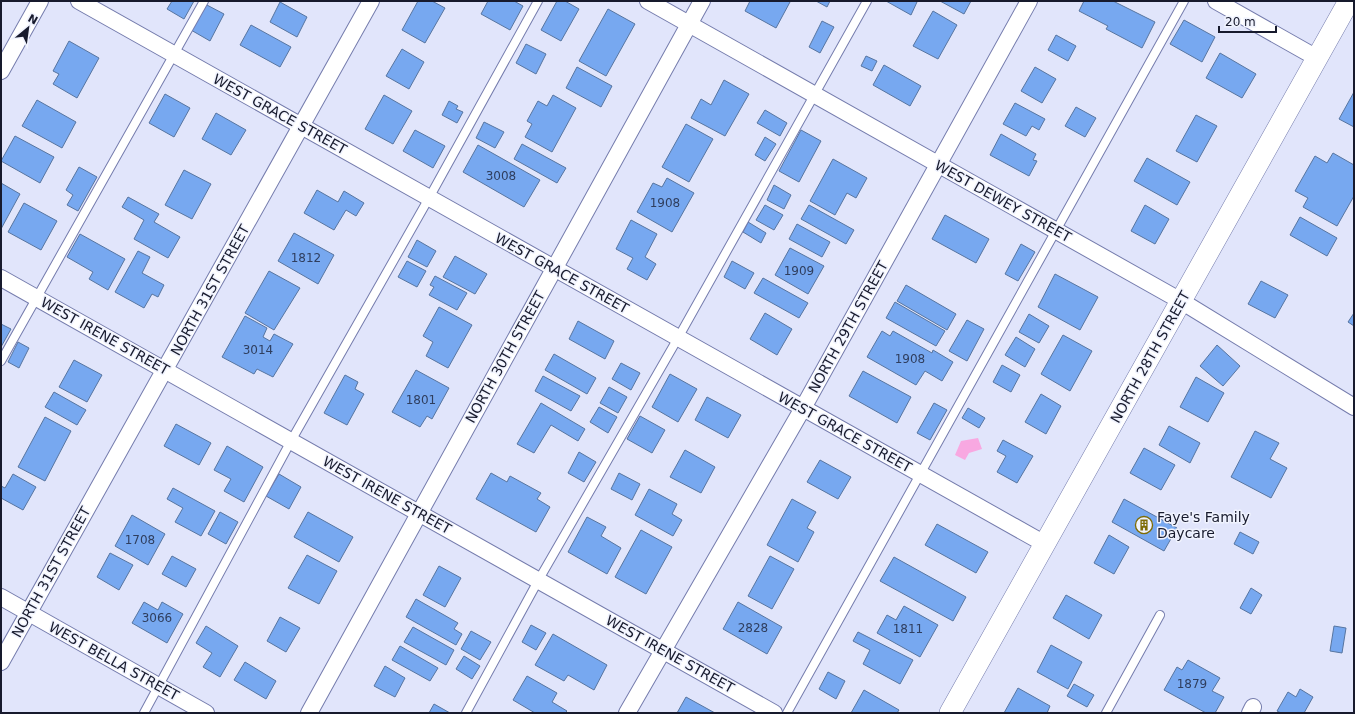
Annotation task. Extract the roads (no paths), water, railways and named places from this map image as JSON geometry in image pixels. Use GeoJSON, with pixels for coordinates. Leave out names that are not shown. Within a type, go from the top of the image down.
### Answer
{"type":"FeatureCollection","features":[{"type":"Feature","properties":{"kind":"street"},"geometry":{"type":"LineString","coordinates":[[1,71],[40,1]]}},
{"type":"Feature","properties":{"kind":"street","name":"WEST GRACE STREET"},"geometry":{"type":"LineString","coordinates":[[79,1],[1045,544]]}},
{"type":"Feature","properties":{"kind":"street","name":"NORTH 31ST STREET"},"geometry":{"type":"LineString","coordinates":[[1,662],[371,1]]}},
{"type":"Feature","properties":{"kind":"street","name":"WEST DEWEY STREET"},"geometry":{"type":"LineString","coordinates":[[648,1],[1181,301],[1354,407]]}},
{"type":"Feature","properties":{"kind":"street","name":"NORTH 30TH STREET"},"geometry":{"type":"LineString","coordinates":[[309,713],[702,1]]}},
{"type":"Feature","properties":{"kind":"street","name":"NORTH 29TH STREET"},"geometry":{"type":"LineString","coordinates":[[627,713],[803,408],[1029,1]]}},
{"type":"Feature","properties":{"kind":"street"},"geometry":{"type":"LineString","coordinates":[[1216,1],[1317,58]]}},
{"type":"Feature","properties":{"kind":"street","name":"NORTH 28TH STREET"},"geometry":{"type":"LineString","coordinates":[[950,713],[1349,1]]}},
{"type":"Feature","properties":{"kind":"street","name":"WEST IRENE STREET"},"geometry":{"type":"LineString","coordinates":[[1,278],[774,713]]}},
{"type":"Feature","properties":{"kind":"street","name":"WEST BELLA STREET"},"geometry":{"type":"LineString","coordinates":[[1,597],[206,713]]}},
{"type":"Feature","properties":{"kind":"lane"},"geometry":{"type":"LineString","coordinates":[[1,361],[204,1]]}},
{"type":"Feature","properties":{"kind":"lane"},"geometry":{"type":"LineString","coordinates":[[144,713],[291,441],[430,198],[538,1]]}},
{"type":"Feature","properties":{"kind":"lane"},"geometry":{"type":"LineString","coordinates":[[466,713],[538,580],[678,338],[867,1]]}},
{"type":"Feature","properties":{"kind":"lane"},"geometry":{"type":"LineString","coordinates":[[787,713],[1184,1]]}},
{"type":"Feature","properties":{"kind":"lane"},"geometry":{"type":"LineString","coordinates":[[1106,713],[1160,615]]}},
{"type":"Feature","properties":{"kind":"place","name":"Faye's Family Daycare"},"geometry":{"type":"Point","coordinates":[1144,525]}}]}
